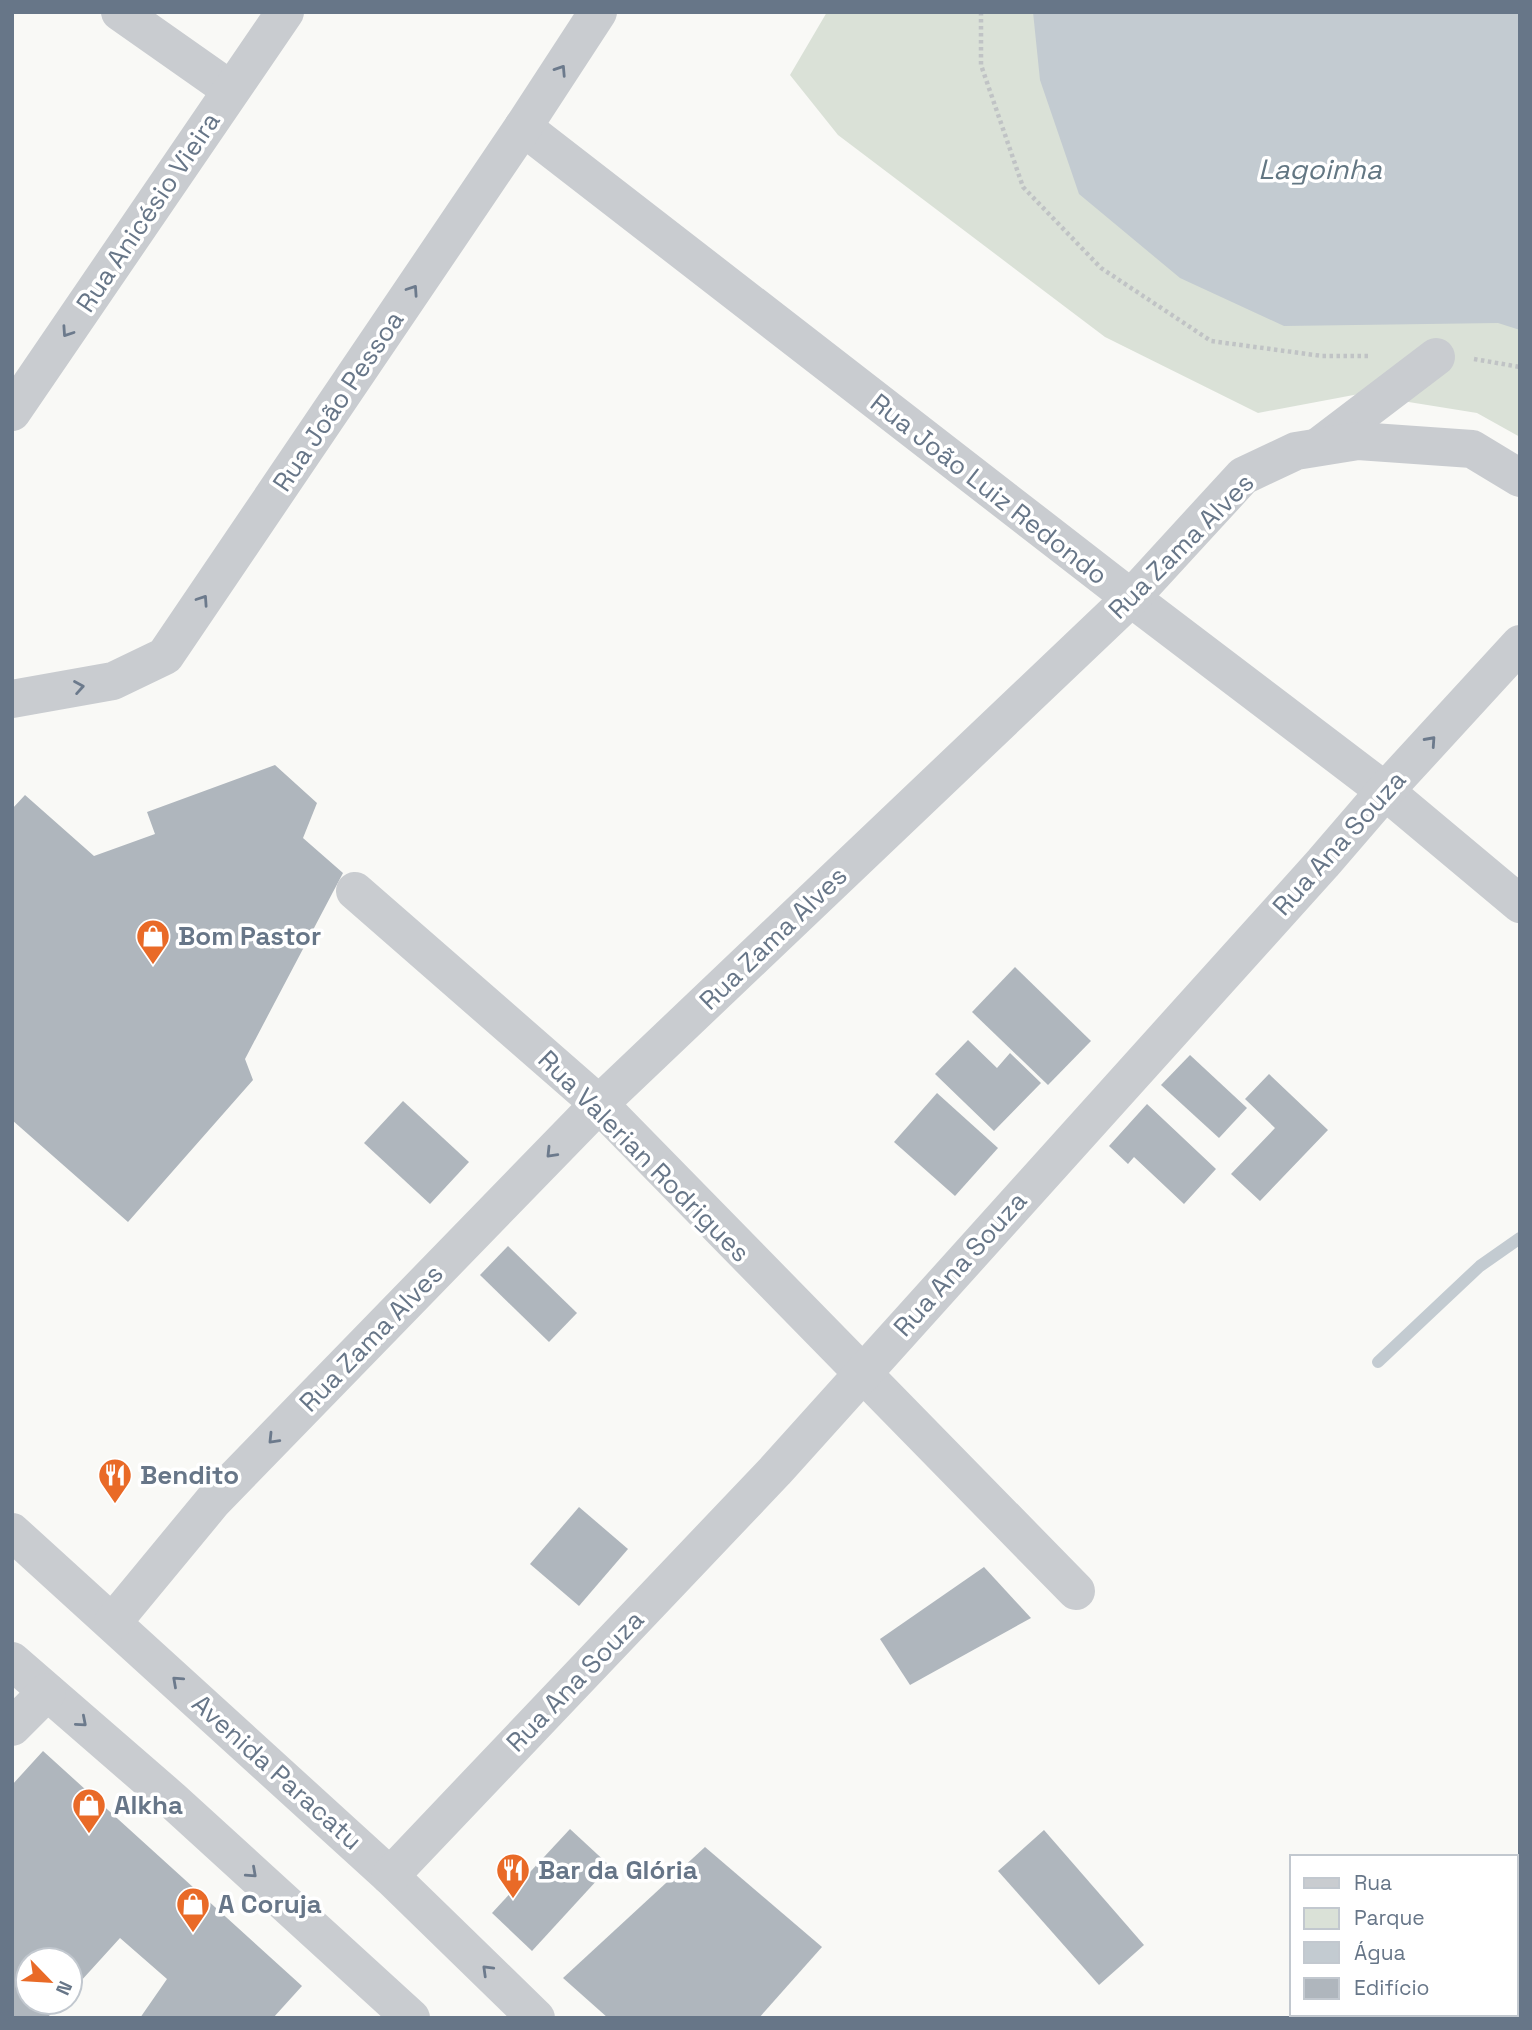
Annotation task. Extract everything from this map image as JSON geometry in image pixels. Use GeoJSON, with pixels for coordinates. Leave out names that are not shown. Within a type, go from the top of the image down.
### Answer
{"type":"FeatureCollection","features":[{"type":"Feature","properties":{"kind":"street"},"geometry":{"type":"LineString","coordinates":[[120,12],[231,90]]}},
{"type":"Feature","properties":{"kind":"street","name":"Rua Anicésio Vieira"},"geometry":{"type":"LineString","coordinates":[[12,412],[285,12]]}},
{"type":"Feature","properties":{"kind":"street","name":"Rua João Pessoa"},"geometry":{"type":"LineString","coordinates":[[12,699],[113,681],[165,656],[598,12]]}},
{"type":"Feature","properties":{"kind":"street","name":"Rua João Luiz Redondo"},"geometry":{"type":"LineString","coordinates":[[523,127],[1131,598],[1385,791],[1520,904]]}},
{"type":"Feature","properties":{"kind":"street"},"geometry":{"type":"LineString","coordinates":[[1317,447],[1436,357]]}},
{"type":"Feature","properties":{"kind":"street","name":"Rua Zama Alves"},"geometry":{"type":"LineString","coordinates":[[113,1622],[213,1501],[599,1104],[1131,598],[1243,476],[1296,450],[1358,442],[1472,449],[1520,478]]}},
{"type":"Feature","properties":{"kind":"street","name":"Rua Ana Souza"},"geometry":{"type":"LineString","coordinates":[[390,1876],[775,1471],[1520,644]]}},
{"type":"Feature","properties":{"kind":"street","name":"Rua Valerian Rodrigues"},"geometry":{"type":"LineString","coordinates":[[355,891],[599,1104],[1076,1591]]}},
{"type":"Feature","properties":{"kind":"street","name":"Avenida Paracatu"},"geometry":{"type":"LineString","coordinates":[[12,1532],[390,1876],[536,2018]]}},
{"type":"Feature","properties":{"kind":"street"},"geometry":{"type":"LineString","coordinates":[[12,1661],[171,1799],[411,2018]]}},
{"type":"Feature","properties":{"kind":"street"},"geometry":{"type":"LineString","coordinates":[[12,1727],[47,1692]]}},
{"type":"Feature","properties":{"kind":"path"},"geometry":{"type":"LineString","coordinates":[[981,12],[981,65],[1023,187],[1101,268],[1211,341],[1322,356],[1372,356]]}},
{"type":"Feature","properties":{"kind":"path"},"geometry":{"type":"LineString","coordinates":[[1436,357],[1461,357],[1520,367]]}},
{"type":"Feature","properties":{"kind":"green space"},"geometry":{"type":"Polygon","coordinates":[[[827,12],[1520,12],[1520,437],[1477,413],[1359,394],[1258,413],[1105,337],[838,135],[790,75],[827,12]]]}},
{"type":"Feature","properties":{"kind":"water","name":"Lagoinha"},"geometry":{"type":"Polygon","coordinates":[[[1033,12],[1520,12],[1520,330],[1498,323],[1284,326],[1180,278],[1079,194],[1040,80],[1033,12]]]}},
{"type":"Feature","properties":{"kind":"building","name":"Bom Pastor"},"geometry":{"type":"Polygon","coordinates":[[[275,765],[317,803],[303,838],[343,873],[245,1059],[253,1080],[128,1222],[12,1120],[12,809],[25,795],[94,856],[155,834],[147,812],[275,765]]]}},
{"type":"Feature","properties":{"kind":"building"},"geometry":{"type":"Polygon","coordinates":[[[1015,967],[1091,1041],[1048,1085],[972,1012],[1015,967]]]}},
{"type":"Feature","properties":{"kind":"building"},"geometry":{"type":"Polygon","coordinates":[[[968,1040],[997,1068],[1010,1053],[1041,1083],[994,1131],[935,1074],[968,1040]]]}},
{"type":"Feature","properties":{"kind":"building"},"geometry":{"type":"Polygon","coordinates":[[[1190,1055],[1247,1108],[1219,1138],[1161,1085],[1190,1055]]]}},
{"type":"Feature","properties":{"kind":"building"},"geometry":{"type":"Polygon","coordinates":[[[1269,1074],[1328,1130],[1260,1201],[1231,1174],[1275,1128],[1245,1099],[1269,1074]]]}},
{"type":"Feature","properties":{"kind":"building"},"geometry":{"type":"Polygon","coordinates":[[[937,1093],[998,1148],[955,1196],[894,1142],[937,1093]]]}},
{"type":"Feature","properties":{"kind":"building"},"geometry":{"type":"Polygon","coordinates":[[[403,1101],[469,1162],[430,1204],[364,1143],[403,1101]]]}},
{"type":"Feature","properties":{"kind":"building"},"geometry":{"type":"Polygon","coordinates":[[[1147,1104],[1216,1169],[1184,1204],[1134,1157],[1128,1164],[1109,1146],[1147,1104]]]}},
{"type":"Feature","properties":{"kind":"building"},"geometry":{"type":"Polygon","coordinates":[[[508,1246],[577,1313],[549,1342],[480,1275],[508,1246]]]}},
{"type":"Feature","properties":{"kind":"building"},"geometry":{"type":"Polygon","coordinates":[[[579,1507],[628,1549],[579,1606],[530,1564],[579,1507]]]}},
{"type":"Feature","properties":{"kind":"building"},"geometry":{"type":"Polygon","coordinates":[[[984,1567],[1031,1618],[910,1685],[880,1639],[984,1567]]]}},
{"type":"Feature","properties":{"kind":"building"},"geometry":{"type":"Polygon","coordinates":[[[43,1751],[302,1986],[273,2018],[140,2018],[167,1979],[120,1938],[84,1978],[84,1946],[14,1946],[14,2016],[49,2016],[12,2018],[12,1785],[43,1751]]]}},
{"type":"Feature","properties":{"kind":"building"},"geometry":{"type":"Polygon","coordinates":[[[570,1829],[610,1866],[532,1951],[492,1913],[570,1829]]]}},
{"type":"Feature","properties":{"kind":"building"},"geometry":{"type":"Polygon","coordinates":[[[1044,1830],[1144,1945],[1099,1985],[998,1871],[1044,1830]]]}},
{"type":"Feature","properties":{"kind":"building"},"geometry":{"type":"Polygon","coordinates":[[[705,1847],[822,1947],[759,2018],[608,2018],[563,1978],[705,1847]]]}},
{"type":"Feature","properties":{"kind":"waterway"},"geometry":{"type":"LineString","coordinates":[[1378,1362],[1480,1266],[1520,1238]]}},
{"type":"Feature","properties":{"kind":"place","name":"Bom Pastor"},"geometry":{"type":"Point","coordinates":[153,966]}},
{"type":"Feature","properties":{"kind":"place","name":"Bendito"},"geometry":{"type":"Point","coordinates":[115,1505]}},
{"type":"Feature","properties":{"kind":"place","name":"Alkha"},"geometry":{"type":"Point","coordinates":[89,1835]}},
{"type":"Feature","properties":{"kind":"place","name":"Bar da Glória"},"geometry":{"type":"Point","coordinates":[513,1900]}},
{"type":"Feature","properties":{"kind":"place","name":"A Coruja"},"geometry":{"type":"Point","coordinates":[193,1934]}}]}
